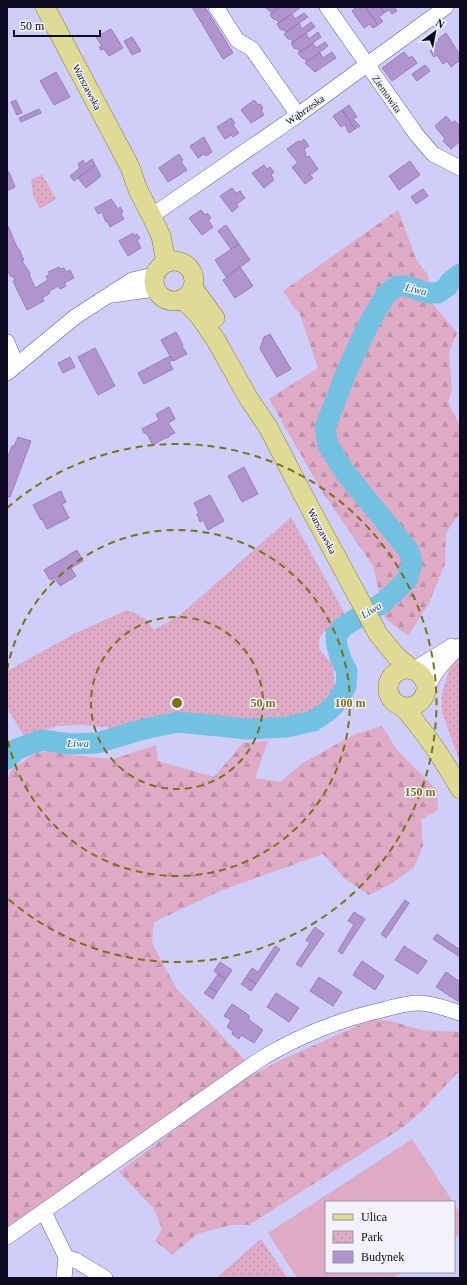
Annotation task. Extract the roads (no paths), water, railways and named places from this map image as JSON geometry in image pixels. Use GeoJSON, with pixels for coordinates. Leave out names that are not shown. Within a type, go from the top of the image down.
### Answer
{"type":"FeatureCollection","features":[{"type":"Feature","properties":{"kind":"main road","name":"Warszawska"},"geometry":{"type":"LineString","coordinates":[[45,7],[130,167],[138,190],[160,236],[164,272]]}},
{"type":"Feature","properties":{"kind":"main road","name":"Warszawska"},"geometry":{"type":"LineString","coordinates":[[130,167],[146,185],[160,210],[164,272]]}},
{"type":"Feature","properties":{"kind":"main road"},"geometry":{"type":"LineString","coordinates":[[189,268],[193,274],[194,281],[187,294],[174,301],[166,300],[160,296],[164,272],[189,268]]}},
{"type":"Feature","properties":{"kind":"main road","name":"Warszawska"},"geometry":{"type":"LineString","coordinates":[[187,294],[218,322],[258,392],[268,427],[378,634]]}},
{"type":"Feature","properties":{"kind":"main road"},"geometry":{"type":"LineString","coordinates":[[378,634],[396,656],[419,673],[423,678],[426,684],[426,707],[431,723],[456,782]]}},
{"type":"Feature","properties":{"kind":"main road"},"geometry":{"type":"LineString","coordinates":[[378,634],[390,679]]}},
{"type":"Feature","properties":{"kind":"main road"},"geometry":{"type":"LineString","coordinates":[[413,670],[400,670],[394,674],[388,685],[390,697],[394,702],[403,707],[421,728],[456,782]]}},
{"type":"Feature","properties":{"kind":"main road"},"geometry":{"type":"LineString","coordinates":[[403,707],[415,705],[420,702],[426,691]]}},
{"type":"Feature","properties":{"kind":"street"},"geometry":{"type":"LineString","coordinates":[[216,7],[236,40],[252,49],[298,115]]}},
{"type":"Feature","properties":{"kind":"street","name":"Ziemowita"},"geometry":{"type":"LineString","coordinates":[[327,7],[416,134],[433,154],[460,168]]}},
{"type":"Feature","properties":{"kind":"street","name":"Wąbrzeska"},"geometry":{"type":"LineString","coordinates":[[160,210],[298,115],[446,7]]}},
{"type":"Feature","properties":{"kind":"street"},"geometry":{"type":"LineString","coordinates":[[7,342],[12,369],[75,317],[132,280],[164,272]]}},
{"type":"Feature","properties":{"kind":"street"},"geometry":{"type":"LineString","coordinates":[[413,670],[460,642]]}},
{"type":"Feature","properties":{"kind":"street"},"geometry":{"type":"LineString","coordinates":[[426,691],[432,677],[439,667],[460,646]]}},
{"type":"Feature","properties":{"kind":"street"},"geometry":{"type":"LineString","coordinates":[[7,1237],[281,1046],[351,1018],[409,1003],[420,1002],[460,1013]]}},
{"type":"Feature","properties":{"kind":"street"},"geometry":{"type":"LineString","coordinates":[[44,1212],[66,1258],[64,1278]]}},
{"type":"Feature","properties":{"kind":"street"},"geometry":{"type":"LineString","coordinates":[[66,1258],[75,1260],[105,1278]]}},
{"type":"Feature","properties":{"kind":"waterway","name":"Liwa"},"geometry":{"type":"LineString","coordinates":[[7,759],[17,749],[42,740],[69,744],[97,743],[144,729],[178,722],[248,729],[287,727],[313,721],[328,711],[337,702],[346,686],[347,671],[341,660],[336,635],[344,626],[384,602],[407,580],[412,563],[409,551],[344,471],[328,445],[325,428],[346,373],[369,323],[386,294],[395,287],[399,286],[406,286],[428,293],[438,293],[448,286],[450,282],[460,274]]}}]}
